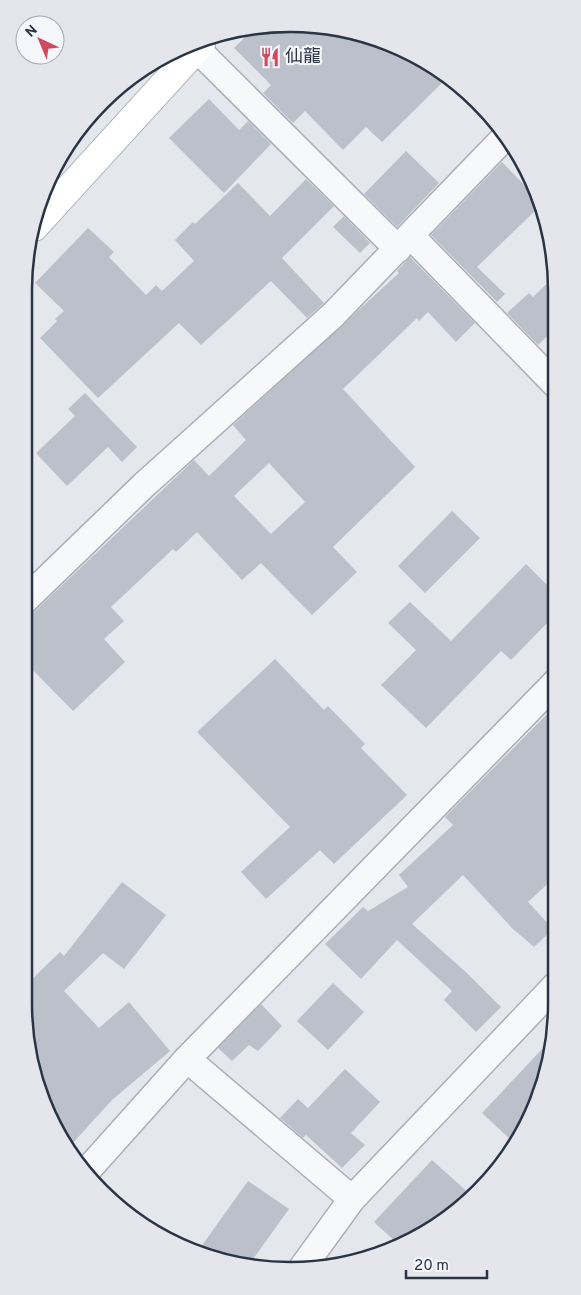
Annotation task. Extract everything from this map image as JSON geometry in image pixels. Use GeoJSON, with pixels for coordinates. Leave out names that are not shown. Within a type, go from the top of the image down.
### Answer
{"type":"FeatureCollection","features":[{"type":"Feature","properties":{"kind":"street"},"geometry":{"type":"LineString","coordinates":[[191,52],[405,242],[548,377]]}},
{"type":"Feature","properties":{"kind":"street"},"geometry":{"type":"LineString","coordinates":[[43,216],[187,54]]}},
{"type":"Feature","properties":{"kind":"street"},"geometry":{"type":"LineString","coordinates":[[32,593],[144,485],[333,315],[501,141]]}},
{"type":"Feature","properties":{"kind":"street"},"geometry":{"type":"LineString","coordinates":[[90,1167],[186,1059],[548,690]]}},
{"type":"Feature","properties":{"kind":"street"},"geometry":{"type":"LineString","coordinates":[[306,1262],[352,1199],[548,993]]}},
{"type":"Feature","properties":{"kind":"street"},"geometry":{"type":"LineString","coordinates":[[186,1059],[352,1199]]}},
{"type":"Feature","properties":{"kind":"building"},"geometry":{"type":"Polygon","coordinates":[[[274,33],[307,33],[341,37],[373,46],[395,54],[398,58],[399,56],[403,58],[443,82],[382,142],[366,127],[343,150],[305,111],[293,123],[263,93],[271,85],[234,48],[246,36],[274,33]]]}},
{"type":"Feature","properties":{"kind":"building"},"geometry":{"type":"Polygon","coordinates":[[[209,99],[239,130],[248,121],[271,144],[224,193],[169,138],[209,99]]]}},
{"type":"Feature","properties":{"kind":"building"},"geometry":{"type":"Polygon","coordinates":[[[406,151],[439,183],[397,227],[364,194],[406,151]]]}},
{"type":"Feature","properties":{"kind":"building"},"geometry":{"type":"Polygon","coordinates":[[[502,162],[527,188],[536,210],[477,267],[505,294],[497,302],[431,235],[502,162]]]}},
{"type":"Feature","properties":{"kind":"building"},"geometry":{"type":"Polygon","coordinates":[[[306,179],[334,206],[282,258],[324,303],[307,318],[271,281],[201,345],[179,323],[98,398],[40,338],[64,311],[35,283],[88,228],[114,252],[109,257],[146,295],[156,285],[162,291],[194,261],[175,240],[193,222],[195,224],[238,183],[270,216],[306,179]]]}},
{"type":"Feature","properties":{"kind":"building"},"geometry":{"type":"Polygon","coordinates":[[[344,216],[376,249],[370,243],[360,253],[333,227],[344,216]]]}},
{"type":"Feature","properties":{"kind":"building"},"geometry":{"type":"Polygon","coordinates":[[[410,257],[475,323],[456,342],[428,312],[419,321],[417,318],[343,389],[415,467],[333,547],[357,572],[312,615],[261,563],[242,580],[197,532],[176,552],[173,549],[111,607],[124,621],[104,639],[125,662],[73,711],[32,669],[32,613],[194,460],[209,476],[246,440],[233,425],[399,273],[397,271],[410,257]],[[269,463],[234,496],[271,534],[305,502],[269,463]]]}},
{"type":"Feature","properties":{"kind":"building"},"geometry":{"type":"Polygon","coordinates":[[[548,283],[548,336],[538,345],[507,313],[529,293],[533,297],[548,283]]]}},
{"type":"Feature","properties":{"kind":"building"},"geometry":{"type":"Polygon","coordinates":[[[85,393],[137,447],[122,462],[108,447],[67,486],[36,453],[75,416],[68,409],[85,393]]]}},
{"type":"Feature","properties":{"kind":"building"},"geometry":{"type":"Polygon","coordinates":[[[452,511],[480,538],[425,593],[398,566],[452,511]]]}},
{"type":"Feature","properties":{"kind":"building"},"geometry":{"type":"Polygon","coordinates":[[[526,564],[548,586],[548,622],[511,660],[501,651],[426,728],[381,685],[416,650],[388,623],[410,602],[451,641],[526,564]]]}},
{"type":"Feature","properties":{"kind":"building"},"geometry":{"type":"Polygon","coordinates":[[[275,659],[324,710],[328,706],[365,744],[361,748],[407,795],[334,864],[320,850],[266,899],[241,872],[290,827],[197,732],[275,659]]]}},
{"type":"Feature","properties":{"kind":"building"},"geometry":{"type":"Polygon","coordinates":[[[548,713],[548,883],[528,902],[548,924],[548,934],[534,947],[512,928],[463,875],[412,924],[469,975],[501,1007],[476,1032],[444,1000],[452,991],[397,940],[361,979],[325,944],[363,907],[368,911],[408,887],[399,875],[453,825],[445,817],[548,713]]]}},
{"type":"Feature","properties":{"kind":"building"},"geometry":{"type":"Polygon","coordinates":[[[122,882],[166,915],[124,969],[103,953],[64,991],[99,1028],[129,1002],[170,1051],[112,1100],[73,1143],[59,1119],[41,1071],[37,1055],[32,1004],[32,979],[60,952],[64,956],[122,882]]]}},
{"type":"Feature","properties":{"kind":"building"},"geometry":{"type":"Polygon","coordinates":[[[333,983],[364,1012],[328,1050],[297,1021],[333,983]]]}},
{"type":"Feature","properties":{"kind":"building"},"geometry":{"type":"Polygon","coordinates":[[[261,1004],[282,1026],[258,1051],[249,1045],[232,1061],[218,1048],[261,1004]]]}},
{"type":"Feature","properties":{"kind":"building"},"geometry":{"type":"Polygon","coordinates":[[[545,1048],[535,1087],[522,1119],[510,1140],[482,1113],[545,1048]]]}},
{"type":"Feature","properties":{"kind":"building"},"geometry":{"type":"Polygon","coordinates":[[[345,1069],[380,1102],[351,1133],[365,1145],[342,1168],[306,1135],[303,1138],[280,1118],[298,1099],[308,1108],[345,1069]]]}},
{"type":"Feature","properties":{"kind":"building"},"geometry":{"type":"Polygon","coordinates":[[[432,1160],[468,1192],[434,1219],[394,1241],[374,1222],[432,1160]]]}},
{"type":"Feature","properties":{"kind":"building"},"geometry":{"type":"Polygon","coordinates":[[[248,1181],[289,1209],[253,1259],[224,1254],[201,1246],[248,1181]]]}},
{"type":"Feature","properties":{"kind":"place","name":"仙龍"},"geometry":{"type":"Point","coordinates":[270,57]}}]}
